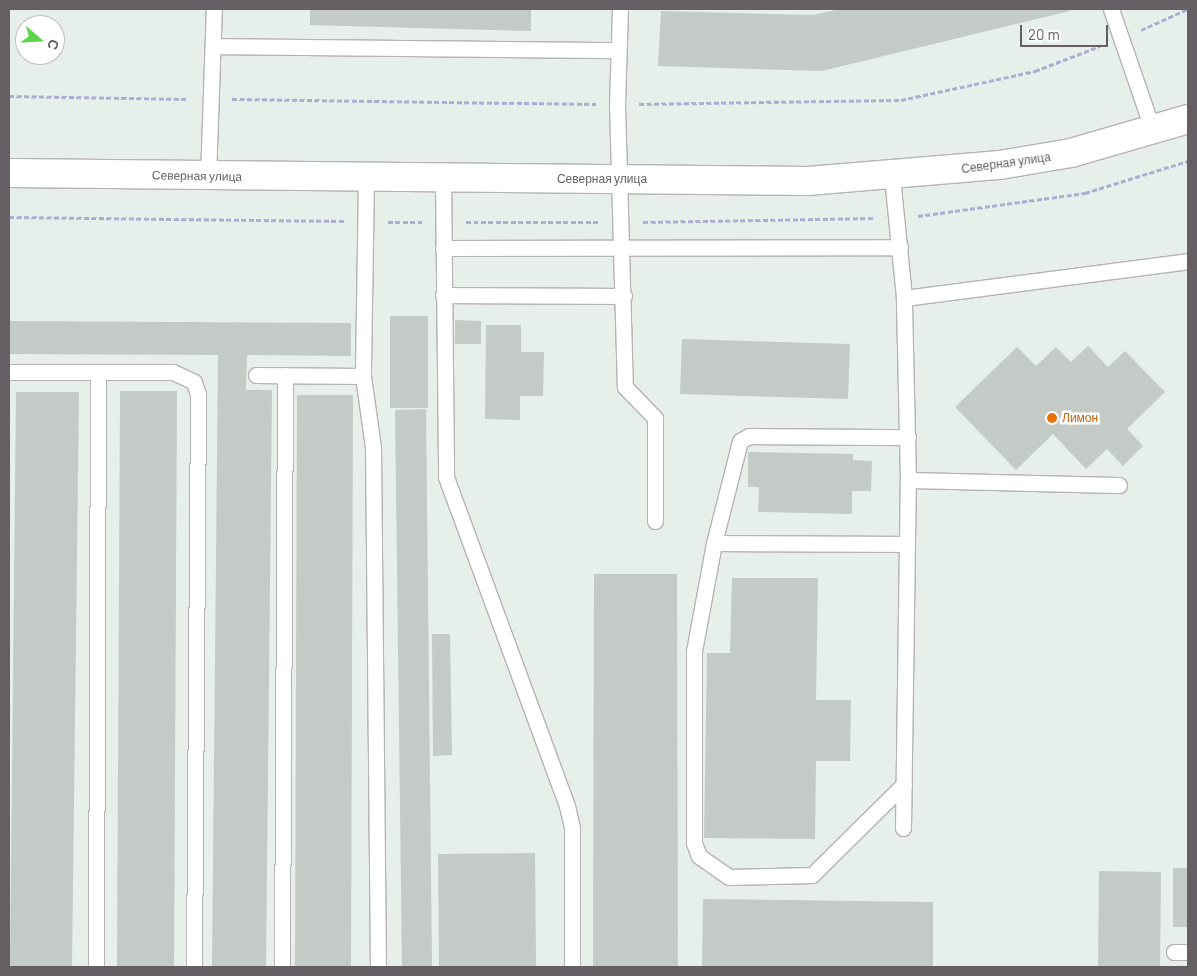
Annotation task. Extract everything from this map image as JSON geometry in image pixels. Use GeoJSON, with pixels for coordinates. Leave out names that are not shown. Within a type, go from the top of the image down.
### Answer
{"type":"FeatureCollection","features":[{"type":"Feature","properties":{"kind":"main road","name":"Северная улица"},"geometry":{"type":"LineString","coordinates":[[9,174],[620,180],[892,177],[1071,153],[1153,131],[1188,119]]}},
{"type":"Feature","properties":{"kind":"lane"},"geometry":{"type":"LineString","coordinates":[[208,177],[214,9]]}},
{"type":"Feature","properties":{"kind":"lane"},"geometry":{"type":"LineString","coordinates":[[620,9],[618,50],[625,387],[655,418],[655,521]]}},
{"type":"Feature","properties":{"kind":"lane"},"geometry":{"type":"LineString","coordinates":[[1111,9],[1153,131]]}},
{"type":"Feature","properties":{"kind":"lane"},"geometry":{"type":"LineString","coordinates":[[214,46],[618,50]]}},
{"type":"Feature","properties":{"kind":"lane"},"geometry":{"type":"LineString","coordinates":[[892,177],[904,298],[908,437],[903,828]]}},
{"type":"Feature","properties":{"kind":"lane"},"geometry":{"type":"LineString","coordinates":[[366,178],[363,376],[373,447],[378,967]]}},
{"type":"Feature","properties":{"kind":"lane"},"geometry":{"type":"LineString","coordinates":[[443,178],[446,477],[567,806],[572,828],[572,967]]}},
{"type":"Feature","properties":{"kind":"lane"},"geometry":{"type":"LineString","coordinates":[[443,248],[900,247]]}},
{"type":"Feature","properties":{"kind":"lane"},"geometry":{"type":"LineString","coordinates":[[904,298],[1188,261]]}},
{"type":"Feature","properties":{"kind":"lane"},"geometry":{"type":"LineString","coordinates":[[443,295],[624,296]]}},
{"type":"Feature","properties":{"kind":"lane"},"geometry":{"type":"LineString","coordinates":[[9,372],[173,372],[194,382],[198,394],[194,967]]}},
{"type":"Feature","properties":{"kind":"lane"},"geometry":{"type":"LineString","coordinates":[[96,967],[98,372]]}},
{"type":"Feature","properties":{"kind":"lane"},"geometry":{"type":"LineString","coordinates":[[256,374],[363,376]]}},
{"type":"Feature","properties":{"kind":"lane"},"geometry":{"type":"LineString","coordinates":[[282,967],[285,375]]}},
{"type":"Feature","properties":{"kind":"lane"},"geometry":{"type":"LineString","coordinates":[[904,784],[812,875],[746,880],[714,870],[699,856],[694,843],[694,650],[714,543],[740,440],[750,436],[908,437]]}},
{"type":"Feature","properties":{"kind":"lane"},"geometry":{"type":"LineString","coordinates":[[908,480],[1119,485]]}},
{"type":"Feature","properties":{"kind":"lane"},"geometry":{"type":"LineString","coordinates":[[714,543],[908,544]]}},
{"type":"Feature","properties":{"kind":"building"},"geometry":{"type":"Polygon","coordinates":[[[310,9],[531,9],[531,31],[310,25],[310,9]]]}},
{"type":"Feature","properties":{"kind":"building"},"geometry":{"type":"Polygon","coordinates":[[[840,9],[1068,9],[1070,11],[822,71],[658,66],[661,11],[813,15],[840,9]]]}},
{"type":"Feature","properties":{"kind":"building"},"geometry":{"type":"Polygon","coordinates":[[[390,316],[428,316],[428,408],[390,408],[390,316]]]}},
{"type":"Feature","properties":{"kind":"building"},"geometry":{"type":"Polygon","coordinates":[[[455,320],[481,321],[481,344],[455,344],[455,320]]]}},
{"type":"Feature","properties":{"kind":"building"},"geometry":{"type":"Polygon","coordinates":[[[9,321],[351,323],[351,356],[247,355],[246,390],[272,390],[266,967],[212,967],[218,355],[9,354],[9,321]]]}},
{"type":"Feature","properties":{"kind":"building"},"geometry":{"type":"Polygon","coordinates":[[[486,325],[521,325],[521,352],[544,352],[543,396],[520,396],[520,420],[485,419],[486,325]]]}},
{"type":"Feature","properties":{"kind":"building"},"geometry":{"type":"Polygon","coordinates":[[[682,339],[850,344],[848,399],[680,394],[682,339]]]}},
{"type":"Feature","properties":{"kind":"building","name":"Лимон"},"geometry":{"type":"Polygon","coordinates":[[[1088,346],[1108,367],[1125,351],[1165,392],[1127,429],[1143,446],[1123,466],[1107,449],[1086,469],[1053,434],[1016,470],[955,407],[1017,347],[1036,366],[1056,347],[1071,362],[1088,346]]]}},
{"type":"Feature","properties":{"kind":"building"},"geometry":{"type":"Polygon","coordinates":[[[120,391],[177,391],[174,967],[117,967],[120,391]]]}},
{"type":"Feature","properties":{"kind":"building"},"geometry":{"type":"Polygon","coordinates":[[[16,392],[79,392],[72,967],[10,967],[16,392]]]}},
{"type":"Feature","properties":{"kind":"building"},"geometry":{"type":"Polygon","coordinates":[[[297,395],[353,395],[351,967],[295,967],[297,395]]]}},
{"type":"Feature","properties":{"kind":"building"},"geometry":{"type":"Polygon","coordinates":[[[426,409],[432,967],[402,967],[395,410],[426,409]]]}},
{"type":"Feature","properties":{"kind":"building"},"geometry":{"type":"Polygon","coordinates":[[[748,452],[853,454],[853,460],[872,461],[871,491],[852,491],[852,514],[758,512],[759,487],[748,487],[748,452]]]}},
{"type":"Feature","properties":{"kind":"building"},"geometry":{"type":"Polygon","coordinates":[[[594,574],[677,574],[678,967],[593,967],[594,574]]]}},
{"type":"Feature","properties":{"kind":"building"},"geometry":{"type":"Polygon","coordinates":[[[732,578],[818,578],[816,700],[851,700],[850,761],[816,761],[815,839],[704,838],[707,653],[730,653],[732,578]]]}},
{"type":"Feature","properties":{"kind":"building"},"geometry":{"type":"Polygon","coordinates":[[[432,634],[450,634],[452,755],[433,756],[432,634]]]}},
{"type":"Feature","properties":{"kind":"building"},"geometry":{"type":"Polygon","coordinates":[[[535,853],[536,967],[439,967],[438,854],[535,853]]]}},
{"type":"Feature","properties":{"kind":"building"},"geometry":{"type":"Polygon","coordinates":[[[1173,868],[1188,868],[1188,927],[1173,927],[1173,868]]]}},
{"type":"Feature","properties":{"kind":"building"},"geometry":{"type":"Polygon","coordinates":[[[1099,871],[1161,872],[1160,967],[1098,967],[1099,871]]]}},
{"type":"Feature","properties":{"kind":"building"},"geometry":{"type":"Polygon","coordinates":[[[703,899],[933,902],[933,967],[702,966],[703,899]]]}},
{"type":"Feature","properties":{"kind":"place","name":"Лимон"},"geometry":{"type":"Point","coordinates":[1052,418]}}]}
